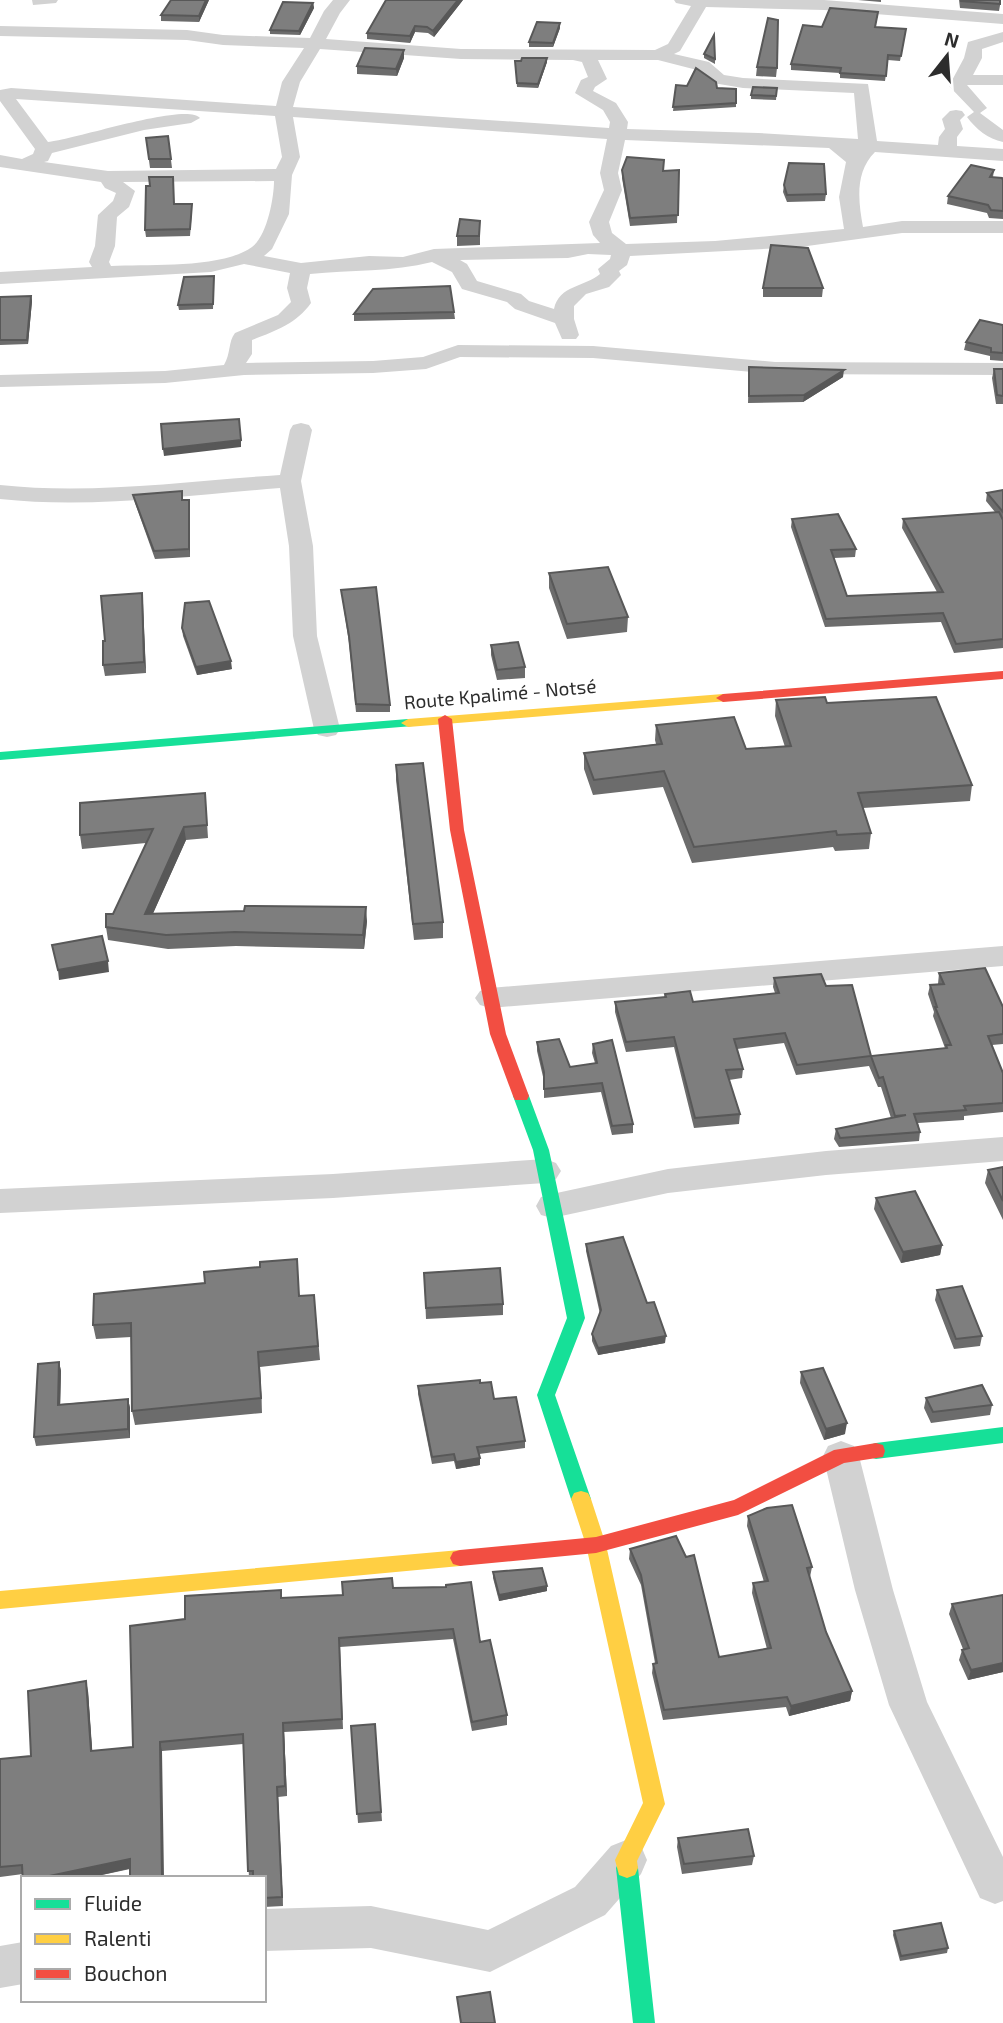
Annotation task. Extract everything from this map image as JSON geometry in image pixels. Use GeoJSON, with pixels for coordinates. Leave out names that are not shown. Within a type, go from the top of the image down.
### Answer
{"type":"FeatureCollection","features":[{"type":"Feature","properties":{"kind":"street"},"geometry":{"type":"LineString","coordinates":[[0,278],[211,266],[244,258],[262,249],[273,229],[284,195],[283,175],[291,157],[283,111],[291,82],[342,0]]}},
{"type":"Feature","properties":{"kind":"street"},"geometry":{"type":"LineString","coordinates":[[682,0],[824,5],[1003,19]]}},
{"type":"Feature","properties":{"kind":"street"},"geometry":{"type":"LineString","coordinates":[[658,55],[674,47],[701,1]]}},
{"type":"Feature","properties":{"kind":"street"},"geometry":{"type":"LineString","coordinates":[[0,31],[187,35],[223,40],[313,43],[586,61],[618,55],[658,55],[703,66],[719,79],[743,83],[862,88],[865,108],[863,153],[848,197],[855,234]]}},
{"type":"Feature","properties":{"kind":"street"},"geometry":{"type":"LineString","coordinates":[[1003,38],[974,46],[973,58],[959,89],[972,99],[977,113],[1003,137]]}},
{"type":"Feature","properties":{"kind":"street"},"geometry":{"type":"LineString","coordinates":[[586,61],[598,79],[587,84],[584,93],[610,107],[619,122],[609,173],[613,190],[598,222],[603,235],[621,250]]}},
{"type":"Feature","properties":{"kind":"street"},"geometry":{"type":"LineString","coordinates":[[961,80],[1003,80]]}},
{"type":"Feature","properties":{"kind":"street"},"geometry":{"type":"LineString","coordinates":[[2,95],[618,134],[829,143],[863,153],[947,152],[1003,155]]}},
{"type":"Feature","properties":{"kind":"street"},"geometry":{"type":"LineString","coordinates":[[2,95],[43,157],[108,177],[283,175]]}},
{"type":"Feature","properties":{"kind":"street"},"geometry":{"type":"LineString","coordinates":[[947,152],[948,137],[954,129],[951,119],[956,115]]}},
{"type":"Feature","properties":{"kind":"street"},"geometry":{"type":"LineString","coordinates":[[5,168],[43,157],[65,146],[143,125],[191,118]]}},
{"type":"Feature","properties":{"kind":"street"},"geometry":{"type":"LineString","coordinates":[[108,177],[113,184],[125,191]]}},
{"type":"Feature","properties":{"kind":"street"},"geometry":{"type":"LineString","coordinates":[[125,191],[153,178]]}},
{"type":"Feature","properties":{"kind":"street"},"geometry":{"type":"LineString","coordinates":[[106,273],[99,262],[105,246],[108,215],[122,203],[125,191]]}},
{"type":"Feature","properties":{"kind":"street"},"geometry":{"type":"LineString","coordinates":[[244,258],[301,269],[369,262],[403,263],[434,255],[512,255],[568,252],[588,248],[621,250],[715,247],[902,227],[1003,226]]}},
{"type":"Feature","properties":{"kind":"street"},"geometry":{"type":"LineString","coordinates":[[556,352],[569,336],[564,319],[565,305],[579,290],[602,284],[611,275],[608,269],[620,261],[621,250]]}},
{"type":"Feature","properties":{"kind":"street"},"geometry":{"type":"LineString","coordinates":[[434,255],[460,268],[469,285],[519,285]]}},
{"type":"Feature","properties":{"kind":"street"},"geometry":{"type":"LineString","coordinates":[[512,255],[521,266],[519,285],[522,305],[564,319]]}},
{"type":"Feature","properties":{"kind":"street"},"geometry":{"type":"LineString","coordinates":[[231,370],[241,354],[242,337],[285,319],[301,303],[297,288],[301,269]]}},
{"type":"Feature","properties":{"kind":"street"},"geometry":{"type":"LineString","coordinates":[[0,381],[165,377],[231,370],[331,366],[373,368],[426,363],[458,351],[556,352],[713,360],[775,368],[1003,369]]}},
{"type":"Feature","properties":{"kind":"street"},"geometry":{"type":"LineString","coordinates":[[301,430],[290,481],[301,546],[305,636],[327,729]]}},
{"type":"Feature","properties":{"kind":"street"},"geometry":{"type":"LineString","coordinates":[[0,492],[38,496],[96,494],[290,481]]}},
{"type":"Feature","properties":{"kind":"street","name":"Route Kpalimé - Notsé"},"geometry":{"type":"LineString","coordinates":[[0,756],[1003,675]]}},
{"type":"Feature","properties":{"kind":"street"},"geometry":{"type":"LineString","coordinates":[[266,1930],[371,1927],[491,1951],[590,1900],[626,1860],[654,1804],[596,1545],[547,1395],[576,1318],[541,1150],[498,1034],[490,998],[457,830],[445,719]]}},
{"type":"Feature","properties":{"kind":"street"},"geometry":{"type":"LineString","coordinates":[[490,998],[1003,956]]}},
{"type":"Feature","properties":{"kind":"street"},"geometry":{"type":"LineString","coordinates":[[552,1206],[668,1181],[826,1163],[1003,1149]]}},
{"type":"Feature","properties":{"kind":"street"},"geometry":{"type":"LineString","coordinates":[[0,1201],[333,1186],[545,1171]]}},
{"type":"Feature","properties":{"kind":"street"},"geometry":{"type":"LineString","coordinates":[[6,1602],[596,1545],[738,1507],[841,1456],[1003,1435]]}},
{"type":"Feature","properties":{"kind":"street"},"geometry":{"type":"LineString","coordinates":[[841,1456],[874,1590],[908,1705],[995,1884]]}},
{"type":"Feature","properties":{"kind":"street"},"geometry":{"type":"LineString","coordinates":[[626,1860],[644,2023]]}},
{"type":"Feature","properties":{"kind":"street"},"geometry":{"type":"LineString","coordinates":[[0,1966],[21,1963]]}},
{"type":"Feature","properties":{"kind":"building"},"geometry":{"type":"Polygon","coordinates":[[[171,0],[206,0],[199,16],[161,15],[171,0]]]}},
{"type":"Feature","properties":{"kind":"building"},"geometry":{"type":"Polygon","coordinates":[[[386,0],[458,0],[433,31],[427,27],[415,26],[410,36],[367,33],[386,0]]]}},
{"type":"Feature","properties":{"kind":"building"},"geometry":{"type":"Polygon","coordinates":[[[1000,0],[1000,4],[961,1],[1000,0]]]}},
{"type":"Feature","properties":{"kind":"building"},"geometry":{"type":"Polygon","coordinates":[[[283,2],[313,3],[299,31],[270,30],[283,2]]]}},
{"type":"Feature","properties":{"kind":"building"},"geometry":{"type":"Polygon","coordinates":[[[830,8],[878,12],[875,27],[906,29],[901,56],[888,55],[886,76],[840,73],[841,68],[791,64],[803,25],[822,27],[830,8]]]}},
{"type":"Feature","properties":{"kind":"building"},"geometry":{"type":"Polygon","coordinates":[[[768,18],[778,20],[777,68],[757,67],[768,18]]]}},
{"type":"Feature","properties":{"kind":"building"},"geometry":{"type":"Polygon","coordinates":[[[537,22],[560,23],[553,43],[529,42],[537,22]]]}},
{"type":"Feature","properties":{"kind":"building"},"geometry":{"type":"Polygon","coordinates":[[[714,35],[715,59],[704,54],[714,35]]]}},
{"type":"Feature","properties":{"kind":"building"},"geometry":{"type":"Polygon","coordinates":[[[365,48],[404,50],[396,69],[357,66],[365,48]]]}},
{"type":"Feature","properties":{"kind":"building"},"geometry":{"type":"Polygon","coordinates":[[[522,58],[547,58],[538,84],[517,83],[515,61],[521,61],[522,58]]]}},
{"type":"Feature","properties":{"kind":"building"},"geometry":{"type":"Polygon","coordinates":[[[696,68],[716,82],[717,88],[736,89],[736,103],[673,107],[676,85],[687,86],[696,68]]]}},
{"type":"Feature","properties":{"kind":"building"},"geometry":{"type":"Polygon","coordinates":[[[753,87],[777,88],[776,96],[751,95],[753,87]]]}},
{"type":"Feature","properties":{"kind":"building"},"geometry":{"type":"Polygon","coordinates":[[[168,136],[171,159],[149,159],[146,138],[168,136]]]}},
{"type":"Feature","properties":{"kind":"building"},"geometry":{"type":"Polygon","coordinates":[[[627,157],[664,160],[663,171],[679,170],[678,215],[630,218],[622,170],[627,157]]]}},
{"type":"Feature","properties":{"kind":"building"},"geometry":{"type":"Polygon","coordinates":[[[789,163],[824,164],[826,194],[787,195],[784,185],[789,163]]]}},
{"type":"Feature","properties":{"kind":"building"},"geometry":{"type":"Polygon","coordinates":[[[971,165],[994,170],[990,177],[1002,178],[1003,211],[991,210],[988,205],[948,196],[971,165]]]}},
{"type":"Feature","properties":{"kind":"building"},"geometry":{"type":"Polygon","coordinates":[[[149,177],[173,177],[174,204],[192,204],[190,229],[145,230],[146,186],[150,186],[149,177]]]}},
{"type":"Feature","properties":{"kind":"building"},"geometry":{"type":"Polygon","coordinates":[[[460,219],[480,221],[479,236],[457,236],[460,219]]]}},
{"type":"Feature","properties":{"kind":"building"},"geometry":{"type":"Polygon","coordinates":[[[771,245],[808,248],[823,288],[763,288],[771,245]]]}},
{"type":"Feature","properties":{"kind":"building"},"geometry":{"type":"Polygon","coordinates":[[[214,276],[213,304],[178,305],[184,277],[214,276]]]}},
{"type":"Feature","properties":{"kind":"building"},"geometry":{"type":"Polygon","coordinates":[[[450,286],[454,312],[354,314],[373,289],[450,286]]]}},
{"type":"Feature","properties":{"kind":"building"},"geometry":{"type":"Polygon","coordinates":[[[31,296],[27,340],[0,340],[0,297],[31,296]]]}},
{"type":"Feature","properties":{"kind":"building"},"geometry":{"type":"Polygon","coordinates":[[[980,320],[1003,325],[1003,353],[991,352],[991,348],[966,342],[980,320]]]}},
{"type":"Feature","properties":{"kind":"building"},"geometry":{"type":"Polygon","coordinates":[[[749,367],[844,370],[804,395],[749,396],[749,367]]]}},
{"type":"Feature","properties":{"kind":"building"},"geometry":{"type":"Polygon","coordinates":[[[994,369],[1003,369],[1003,396],[997,395],[994,369]]]}},
{"type":"Feature","properties":{"kind":"building"},"geometry":{"type":"Polygon","coordinates":[[[239,419],[241,440],[163,449],[161,424],[239,419]]]}},
{"type":"Feature","properties":{"kind":"building"},"geometry":{"type":"Polygon","coordinates":[[[1003,490],[1003,512],[987,493],[1003,490]]]}},
{"type":"Feature","properties":{"kind":"building"},"geometry":{"type":"Polygon","coordinates":[[[182,491],[182,500],[189,500],[189,549],[154,551],[133,495],[182,491]]]}},
{"type":"Feature","properties":{"kind":"building"},"geometry":{"type":"Polygon","coordinates":[[[999,512],[1003,520],[1003,639],[956,644],[943,613],[826,619],[792,519],[838,514],[856,549],[831,550],[847,596],[943,592],[903,519],[999,512]]]}},
{"type":"Feature","properties":{"kind":"building"},"geometry":{"type":"Polygon","coordinates":[[[608,567],[628,617],[567,624],[549,573],[608,567]]]}},
{"type":"Feature","properties":{"kind":"building"},"geometry":{"type":"Polygon","coordinates":[[[376,587],[390,705],[356,704],[341,590],[376,587]]]}},
{"type":"Feature","properties":{"kind":"building"},"geometry":{"type":"Polygon","coordinates":[[[142,593],[144,662],[103,665],[105,641],[101,596],[142,593]]]}},
{"type":"Feature","properties":{"kind":"building"},"geometry":{"type":"Polygon","coordinates":[[[209,601],[231,661],[196,667],[182,628],[185,603],[209,601]]]}},
{"type":"Feature","properties":{"kind":"building"},"geometry":{"type":"Polygon","coordinates":[[[518,642],[525,667],[497,670],[491,645],[518,642]]]}},
{"type":"Feature","properties":{"kind":"building"},"geometry":{"type":"Polygon","coordinates":[[[825,697],[827,703],[936,697],[972,785],[858,793],[871,833],[837,835],[836,831],[694,847],[664,771],[594,780],[584,753],[662,744],[656,725],[734,717],[746,749],[791,746],[776,700],[825,697]]]}},
{"type":"Feature","properties":{"kind":"building"},"geometry":{"type":"Polygon","coordinates":[[[423,763],[443,922],[413,924],[396,765],[423,763]]]}},
{"type":"Feature","properties":{"kind":"building"},"geometry":{"type":"Polygon","coordinates":[[[205,793],[207,825],[184,827],[145,914],[244,911],[245,906],[366,907],[363,935],[235,932],[166,935],[106,927],[106,914],[113,914],[153,829],[80,835],[80,803],[205,793]]]}},
{"type":"Feature","properties":{"kind":"building"},"geometry":{"type":"Polygon","coordinates":[[[102,936],[108,961],[58,970],[52,945],[102,936]]]}},
{"type":"Feature","properties":{"kind":"building"},"geometry":{"type":"Polygon","coordinates":[[[985,968],[1003,1007],[1003,1034],[988,1036],[1003,1073],[1003,1103],[964,1106],[966,1110],[914,1114],[920,1132],[840,1138],[836,1129],[906,1115],[895,1116],[883,1077],[879,1078],[871,1056],[947,1048],[946,1045],[951,1045],[935,1007],[930,985],[944,984],[939,973],[985,968]]]}},
{"type":"Feature","properties":{"kind":"building"},"geometry":{"type":"Polygon","coordinates":[[[821,974],[826,986],[852,985],[871,1056],[797,1065],[785,1033],[734,1039],[743,1069],[726,1070],[740,1114],[695,1118],[674,1037],[626,1042],[615,1002],[666,997],[665,994],[690,991],[693,1002],[779,993],[774,978],[821,974]]]}},
{"type":"Feature","properties":{"kind":"building"},"geometry":{"type":"Polygon","coordinates":[[[559,1039],[570,1067],[597,1063],[593,1044],[612,1040],[633,1124],[612,1126],[602,1083],[544,1089],[544,1072],[537,1042],[559,1039]]]}},
{"type":"Feature","properties":{"kind":"building"},"geometry":{"type":"Polygon","coordinates":[[[1003,1167],[1003,1201],[988,1170],[1003,1167]]]}},
{"type":"Feature","properties":{"kind":"building"},"geometry":{"type":"Polygon","coordinates":[[[915,1191],[942,1245],[903,1252],[876,1198],[915,1191]]]}},
{"type":"Feature","properties":{"kind":"building"},"geometry":{"type":"Polygon","coordinates":[[[623,1237],[647,1303],[654,1302],[666,1336],[598,1348],[592,1334],[601,1310],[586,1244],[623,1237]]]}},
{"type":"Feature","properties":{"kind":"building"},"geometry":{"type":"Polygon","coordinates":[[[297,1259],[299,1296],[314,1295],[318,1346],[258,1352],[261,1398],[132,1411],[131,1323],[93,1325],[94,1294],[205,1283],[204,1272],[260,1267],[260,1262],[297,1259]]]}},
{"type":"Feature","properties":{"kind":"building"},"geometry":{"type":"Polygon","coordinates":[[[500,1268],[503,1304],[426,1308],[424,1273],[500,1268]]]}},
{"type":"Feature","properties":{"kind":"building"},"geometry":{"type":"Polygon","coordinates":[[[962,1286],[982,1336],[956,1339],[937,1290],[962,1286]]]}},
{"type":"Feature","properties":{"kind":"building"},"geometry":{"type":"Polygon","coordinates":[[[59,1362],[58,1405],[128,1399],[128,1429],[34,1437],[38,1364],[59,1362]]]}},
{"type":"Feature","properties":{"kind":"building"},"geometry":{"type":"Polygon","coordinates":[[[823,1368],[847,1423],[826,1429],[801,1372],[823,1368]]]}},
{"type":"Feature","properties":{"kind":"building"},"geometry":{"type":"Polygon","coordinates":[[[480,1380],[480,1383],[491,1382],[494,1399],[516,1397],[525,1441],[477,1447],[480,1458],[456,1462],[454,1454],[432,1457],[418,1386],[480,1380]]]}},
{"type":"Feature","properties":{"kind":"building"},"geometry":{"type":"Polygon","coordinates":[[[982,1385],[992,1405],[933,1412],[926,1398],[982,1385]]]}},
{"type":"Feature","properties":{"kind":"building"},"geometry":{"type":"Polygon","coordinates":[[[792,1505],[812,1567],[807,1568],[826,1632],[852,1691],[791,1706],[787,1697],[664,1710],[653,1664],[657,1663],[641,1575],[630,1549],[676,1536],[686,1557],[694,1555],[719,1657],[771,1648],[753,1583],[768,1581],[748,1516],[767,1508],[792,1505]]]}},
{"type":"Feature","properties":{"kind":"building"},"geometry":{"type":"Polygon","coordinates":[[[542,1568],[547,1586],[499,1595],[493,1572],[542,1568]]]}},
{"type":"Feature","properties":{"kind":"building"},"geometry":{"type":"Polygon","coordinates":[[[392,1578],[393,1588],[446,1587],[471,1582],[480,1642],[490,1640],[507,1715],[472,1722],[453,1629],[339,1638],[342,1719],[283,1723],[285,1786],[277,1787],[282,1897],[266,1898],[266,1876],[253,1876],[253,1871],[248,1871],[243,1734],[160,1742],[162,1876],[130,1876],[130,1859],[49,1876],[23,1876],[22,1865],[0,1867],[0,1759],[31,1756],[28,1691],[86,1681],[91,1751],[133,1747],[130,1626],[185,1619],[185,1596],[281,1590],[281,1598],[343,1595],[342,1582],[392,1578]]]}},
{"type":"Feature","properties":{"kind":"building"},"geometry":{"type":"Polygon","coordinates":[[[1003,1595],[1003,1663],[971,1670],[962,1650],[969,1648],[952,1604],[1003,1595]]]}},
{"type":"Feature","properties":{"kind":"building"},"geometry":{"type":"Polygon","coordinates":[[[375,1724],[381,1812],[357,1814],[351,1726],[375,1724]]]}},
{"type":"Feature","properties":{"kind":"building"},"geometry":{"type":"Polygon","coordinates":[[[748,1829],[754,1856],[684,1864],[678,1838],[748,1829]]]}},
{"type":"Feature","properties":{"kind":"building"},"geometry":{"type":"Polygon","coordinates":[[[941,1923],[948,1948],[901,1956],[894,1931],[941,1923]]]}},
{"type":"Feature","properties":{"kind":"building"},"geometry":{"type":"Polygon","coordinates":[[[490,1992],[495,2023],[461,2023],[457,1997],[490,1992]]]}},
{"type":"Feature","properties":{"kind":"traffic: fast"},"geometry":{"type":"LineString","coordinates":[[0,756],[408,723]]}},
{"type":"Feature","properties":{"kind":"traffic: fast"},"geometry":{"type":"LineString","coordinates":[[521,1096],[541,1150],[576,1318],[546,1395],[581,1499]]}},
{"type":"Feature","properties":{"kind":"traffic: fast"},"geometry":{"type":"LineString","coordinates":[[876,1451],[1003,1435]]}},
{"type":"Feature","properties":{"kind":"traffic: fast"},"geometry":{"type":"LineString","coordinates":[[627,1868],[644,2023]]}},
{"type":"Feature","properties":{"kind":"traffic: slow"},"geometry":{"type":"LineString","coordinates":[[408,723],[723,698]]}},
{"type":"Feature","properties":{"kind":"traffic: slow"},"geometry":{"type":"LineString","coordinates":[[581,1499],[596,1545],[654,1804],[626,1860],[627,1868]]}},
{"type":"Feature","properties":{"kind":"traffic: slow"},"geometry":{"type":"LineString","coordinates":[[0,1600],[460,1558]]}},
{"type":"Feature","properties":{"kind":"traffic: jam"},"geometry":{"type":"LineString","coordinates":[[723,698],[1003,675]]}},
{"type":"Feature","properties":{"kind":"traffic: jam"},"geometry":{"type":"LineString","coordinates":[[445,719],[457,830],[498,1034],[521,1096]]}},
{"type":"Feature","properties":{"kind":"traffic: jam"},"geometry":{"type":"LineString","coordinates":[[460,1558],[596,1545],[738,1507],[841,1456],[876,1451]]}}]}
